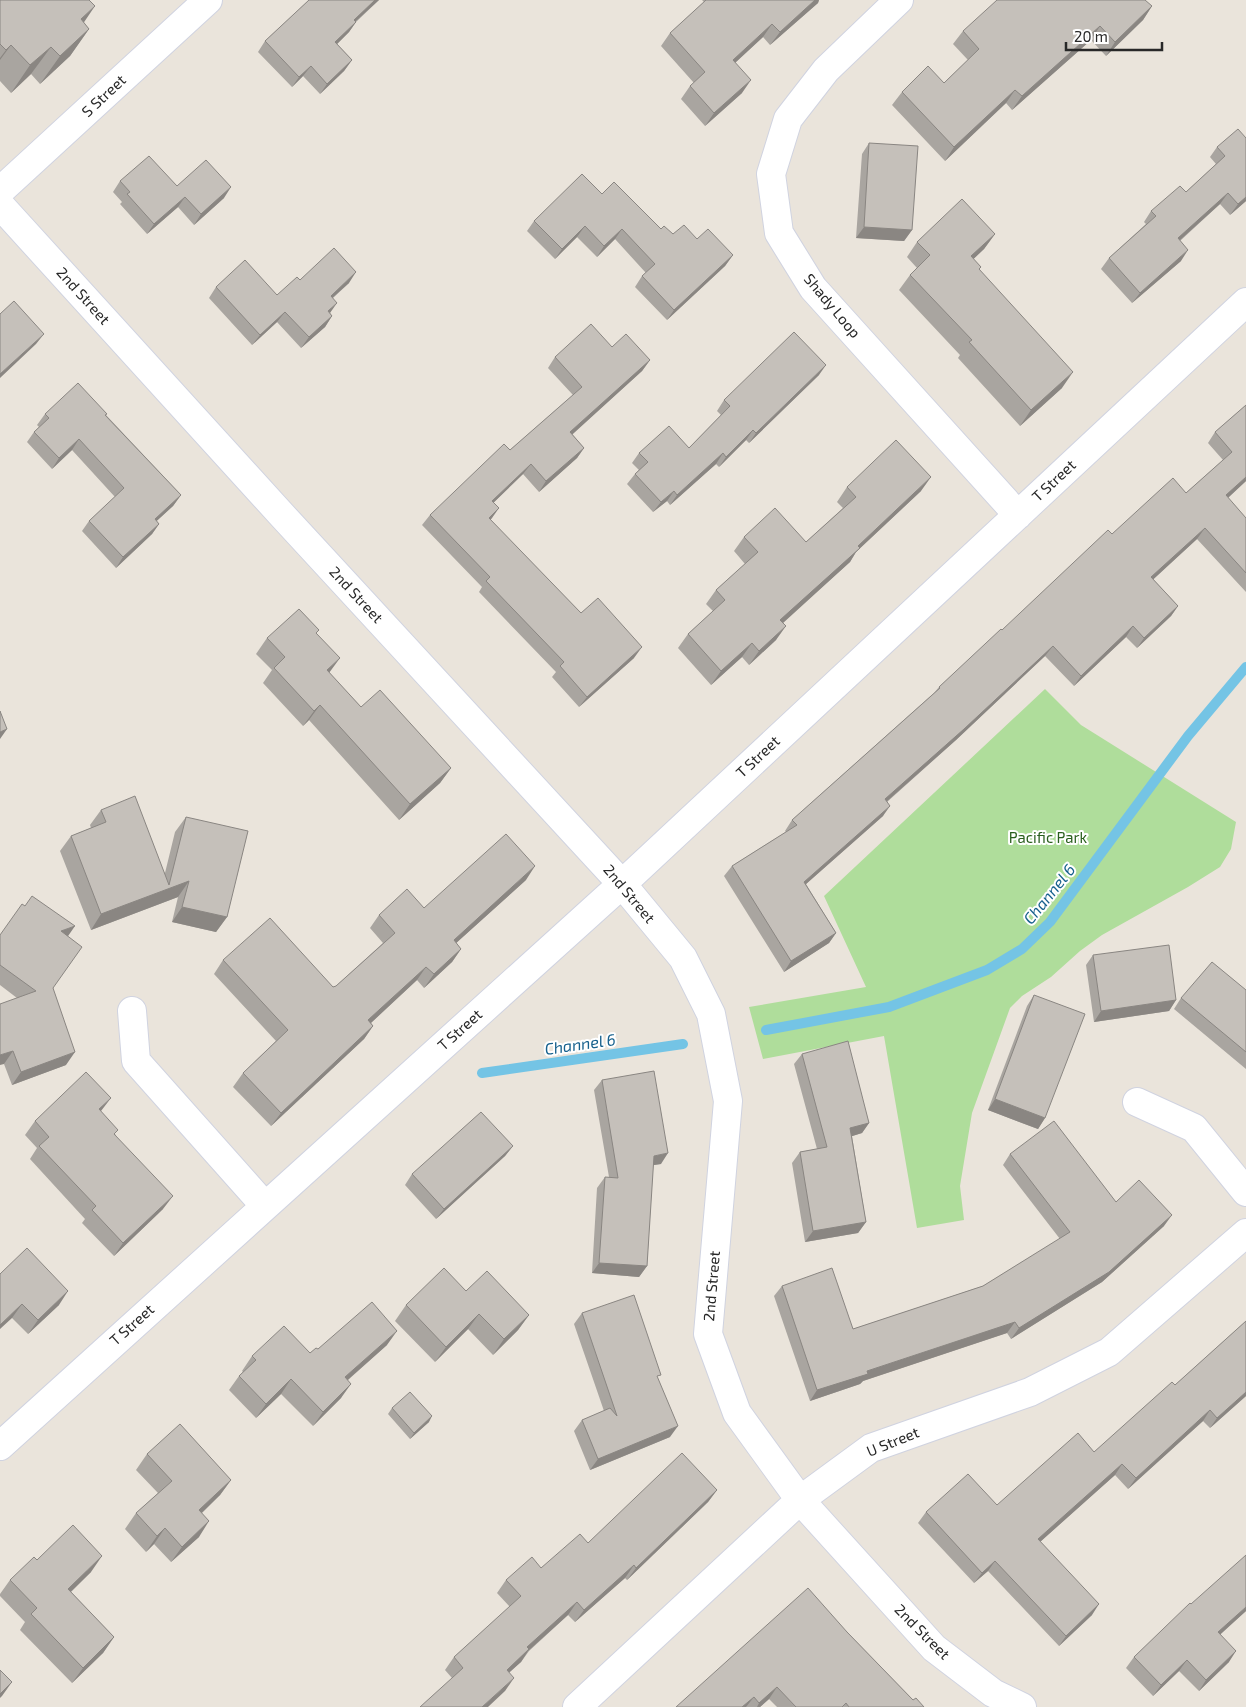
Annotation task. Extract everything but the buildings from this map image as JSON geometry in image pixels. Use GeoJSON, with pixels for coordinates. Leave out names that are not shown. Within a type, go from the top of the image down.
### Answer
{"type":"FeatureCollection","features":[{"type":"Feature","properties":{"kind":"street","name":"S Street"},"geometry":{"type":"LineString","coordinates":[[0,191],[208,0]]}},
{"type":"Feature","properties":{"kind":"street","name":"Shady Loop"},"geometry":{"type":"LineString","coordinates":[[900,0],[826,70],[788,119],[772,174],[780,233],[813,288],[1018,514]]}},
{"type":"Feature","properties":{"kind":"street","name":"2nd Street"},"geometry":{"type":"LineString","coordinates":[[0,205],[622,884],[683,958],[711,1014],[728,1101],[708,1334],[737,1413],[800,1500],[934,1648],[992,1693],[1022,1707]]}},
{"type":"Feature","properties":{"kind":"street","name":"T Street"},"geometry":{"type":"LineString","coordinates":[[0,1446],[622,884],[1246,302]]}},
{"type":"Feature","properties":{"kind":"street"},"geometry":{"type":"LineString","coordinates":[[132,1011],[136,1061],[265,1206]]}},
{"type":"Feature","properties":{"kind":"street"},"geometry":{"type":"LineString","coordinates":[[1137,1102],[1194,1128],[1246,1192]]}},
{"type":"Feature","properties":{"kind":"street","name":"U Street"},"geometry":{"type":"LineString","coordinates":[[576,1707],[800,1500],[871,1448],[1030,1392],[1109,1352],[1246,1233]]}},
{"type":"Feature","properties":{"kind":"green space","name":"Pacific Park"},"geometry":{"type":"Polygon","coordinates":[[[1045,689],[1081,725],[1236,822],[1231,849],[1220,867],[1102,935],[1080,951],[1051,977],[1022,996],[1010,1008],[972,1113],[960,1186],[964,1220],[917,1228],[884,1036],[763,1059],[749,1007],[866,987],[824,896],[1045,689]]]}},
{"type":"Feature","properties":{"kind":"waterway","name":"Channel 6"},"geometry":{"type":"LineString","coordinates":[[766,1030],[889,1007],[987,970],[1022,949],[1050,922],[1188,736],[1246,667]]}},
{"type":"Feature","properties":{"kind":"waterway","name":"Channel 6"},"geometry":{"type":"LineString","coordinates":[[482,1073],[683,1044]]}}]}
